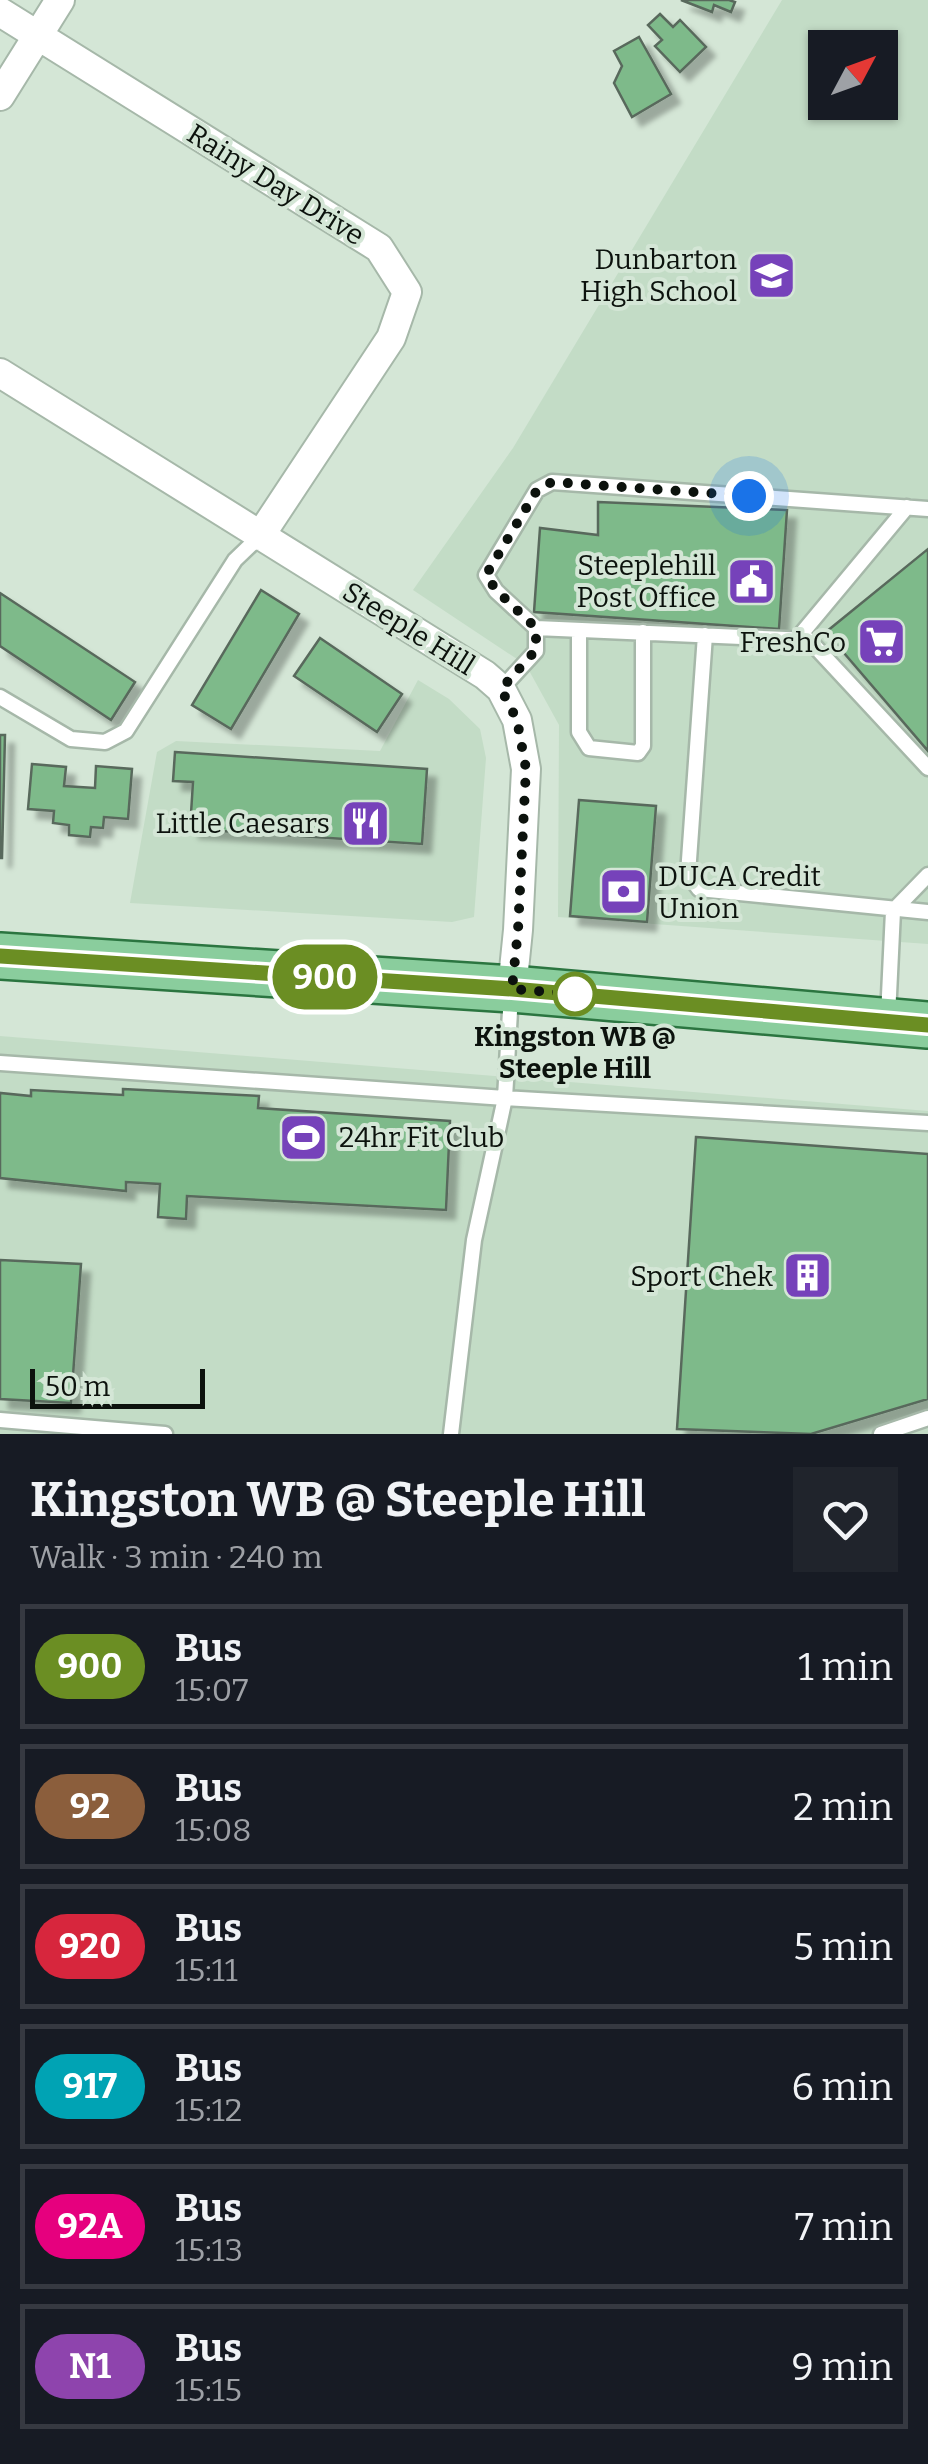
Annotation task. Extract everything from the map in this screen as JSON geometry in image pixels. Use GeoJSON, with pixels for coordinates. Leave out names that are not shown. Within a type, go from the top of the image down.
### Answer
{"type":"FeatureCollection","features":[{"type":"Feature","properties":{"kind":"main road"},"geometry":{"type":"LineString","coordinates":[[0,956],[512,989],[908,1023]]}},
{"type":"Feature","properties":{"kind":"street"},"geometry":{"type":"LineString","coordinates":[[0,96],[60,0]]}},
{"type":"Feature","properties":{"kind":"street"},"geometry":{"type":"LineString","coordinates":[[0,12],[37,37]]}},
{"type":"Feature","properties":{"kind":"street","name":"Rainy Day Drive"},"geometry":{"type":"LineString","coordinates":[[37,37],[379,248],[407,292],[391,338],[260,536]]}},
{"type":"Feature","properties":{"kind":"street","name":"Steeple Hill"},"geometry":{"type":"LineString","coordinates":[[0,372],[485,675],[501,689],[517,720],[526,769],[512,989]]}},
{"type":"Feature","properties":{"kind":"lane"},"geometry":{"type":"LineString","coordinates":[[928,509],[552,482],[537,490],[486,575],[496,590],[536,628],[809,640],[928,768]]}},
{"type":"Feature","properties":{"kind":"lane"},"geometry":{"type":"LineString","coordinates":[[796,639],[907,507]]}},
{"type":"Feature","properties":{"kind":"lane"},"geometry":{"type":"LineString","coordinates":[[0,697],[71,739],[105,742],[126,731],[235,560],[260,536]]}},
{"type":"Feature","properties":{"kind":"lane"},"geometry":{"type":"LineString","coordinates":[[501,689],[536,650],[536,628]]}},
{"type":"Feature","properties":{"kind":"lane"},"geometry":{"type":"LineString","coordinates":[[579,630],[580,732],[589,748],[638,753],[643,746],[643,632]]}},
{"type":"Feature","properties":{"kind":"lane"},"geometry":{"type":"LineString","coordinates":[[705,635],[688,874],[699,889],[928,912]]}},
{"type":"Feature","properties":{"kind":"lane"},"geometry":{"type":"LineString","coordinates":[[893,910],[928,875]]}},
{"type":"Feature","properties":{"kind":"lane"},"geometry":{"type":"LineString","coordinates":[[893,910],[908,1023]]}},
{"type":"Feature","properties":{"kind":"lane"},"geometry":{"type":"LineString","coordinates":[[451,1434],[474,1240],[505,1098],[512,989]]}},
{"type":"Feature","properties":{"kind":"lane"},"geometry":{"type":"LineString","coordinates":[[0,1063],[928,1123]]}},
{"type":"Feature","properties":{"kind":"lane"},"geometry":{"type":"LineString","coordinates":[[881,1434],[928,1418]]}},
{"type":"Feature","properties":{"kind":"lane"},"geometry":{"type":"LineString","coordinates":[[0,1420],[166,1434]]}},
{"type":"Feature","properties":{"kind":"shaded area"},"geometry":{"type":"Polygon","coordinates":[[[782,0],[928,0],[928,944],[558,917],[559,725],[526,665],[413,590],[513,448],[782,0]]]}},
{"type":"Feature","properties":{"kind":"shaded area"},"geometry":{"type":"Polygon","coordinates":[[[418,680],[449,699],[480,729],[486,758],[474,917],[452,922],[130,903],[157,752],[176,741],[380,751],[418,680]]]}},
{"type":"Feature","properties":{"kind":"shaded area"},"geometry":{"type":"Polygon","coordinates":[[[0,1036],[928,1111],[928,1434],[0,1434],[0,1036]]]}},
{"type":"Feature","properties":{"kind":"building"},"geometry":{"type":"Polygon","coordinates":[[[681,0],[735,2],[731,12],[714,5],[712,12],[681,0]]]}},
{"type":"Feature","properties":{"kind":"building"},"geometry":{"type":"Polygon","coordinates":[[[660,14],[673,27],[680,20],[706,47],[680,72],[655,46],[662,40],[648,25],[660,14]]]}},
{"type":"Feature","properties":{"kind":"building"},"geometry":{"type":"Polygon","coordinates":[[[639,37],[671,94],[632,117],[614,83],[622,66],[614,51],[639,37]]]}},
{"type":"Feature","properties":{"kind":"building"},"geometry":{"type":"Polygon","coordinates":[[[598,502],[787,510],[779,629],[534,612],[540,528],[598,535],[598,502]]]}},
{"type":"Feature","properties":{"kind":"building","name":"FreshCo"},"geometry":{"type":"Polygon","coordinates":[[[928,549],[928,751],[826,632],[928,549]]]}},
{"type":"Feature","properties":{"kind":"building"},"geometry":{"type":"Polygon","coordinates":[[[261,590],[299,614],[231,729],[192,705],[261,590]]]}},
{"type":"Feature","properties":{"kind":"building"},"geometry":{"type":"Polygon","coordinates":[[[0,593],[135,682],[111,720],[0,646],[0,593]]]}},
{"type":"Feature","properties":{"kind":"building"},"geometry":{"type":"Polygon","coordinates":[[[320,638],[402,694],[377,732],[294,676],[320,638]]]}},
{"type":"Feature","properties":{"kind":"building"},"geometry":{"type":"Polygon","coordinates":[[[0,735],[5,735],[2,858],[0,858],[0,735]]]}},
{"type":"Feature","properties":{"kind":"building"},"geometry":{"type":"Polygon","coordinates":[[[175,752],[427,769],[422,844],[190,829],[193,782],[173,781],[175,752]]]}},
{"type":"Feature","properties":{"kind":"building"},"geometry":{"type":"Polygon","coordinates":[[[32,764],[66,767],[64,786],[95,788],[96,766],[132,769],[128,819],[104,817],[103,828],[91,827],[90,837],[69,835],[69,825],[53,823],[54,811],[28,809],[32,764]]]}},
{"type":"Feature","properties":{"kind":"building"},"geometry":{"type":"Polygon","coordinates":[[[579,800],[656,806],[647,922],[570,916],[579,800]]]}},
{"type":"Feature","properties":{"kind":"building"},"geometry":{"type":"Polygon","coordinates":[[[123,1089],[259,1096],[258,1108],[450,1121],[446,1210],[187,1196],[186,1219],[158,1217],[160,1184],[126,1182],[126,1191],[0,1178],[0,1093],[31,1096],[31,1090],[123,1095],[123,1089]]]}},
{"type":"Feature","properties":{"kind":"building","name":"Sport Chek"},"geometry":{"type":"Polygon","coordinates":[[[696,1137],[928,1154],[928,1399],[811,1434],[677,1429],[696,1137]]]}},
{"type":"Feature","properties":{"kind":"building"},"geometry":{"type":"Polygon","coordinates":[[[0,1260],[81,1264],[71,1403],[0,1399],[0,1260]]]}},
{"type":"Feature","properties":{"kind":"bus line","name":"900"},"geometry":{"type":"LineString","coordinates":[[0,956],[512,989],[928,1025]]}},
{"type":"Feature","properties":{"kind":"place","name":"Dunbarton High School"},"geometry":{"type":"Point","coordinates":[772,275]}},
{"type":"Feature","properties":{"kind":"place","name":"Steeplehill Post Office"},"geometry":{"type":"Point","coordinates":[751,581]}},
{"type":"Feature","properties":{"kind":"place","name":"FreshCo"},"geometry":{"type":"Point","coordinates":[881,642]}},
{"type":"Feature","properties":{"kind":"place","name":"Little Caesars"},"geometry":{"type":"Point","coordinates":[365,823]}},
{"type":"Feature","properties":{"kind":"place","name":"DUCA Credit Union"},"geometry":{"type":"Point","coordinates":[623,892]}},
{"type":"Feature","properties":{"kind":"place","name":"Kingston WB @ Steeple Hill"},"geometry":{"type":"Point","coordinates":[575,994]}},
{"type":"Feature","properties":{"kind":"place","name":"24hr Fit Club"},"geometry":{"type":"Point","coordinates":[304,1137]}},
{"type":"Feature","properties":{"kind":"place","name":"Sport Chek"},"geometry":{"type":"Point","coordinates":[808,1276]}},
{"type":"Feature","properties":{"kind":"route"},"geometry":{"type":"LineString","coordinates":[[575,994],[512,989],[526,769],[517,720],[501,689],[536,650],[536,628],[496,590],[486,575],[537,490],[552,482],[749,496]]}}]}
